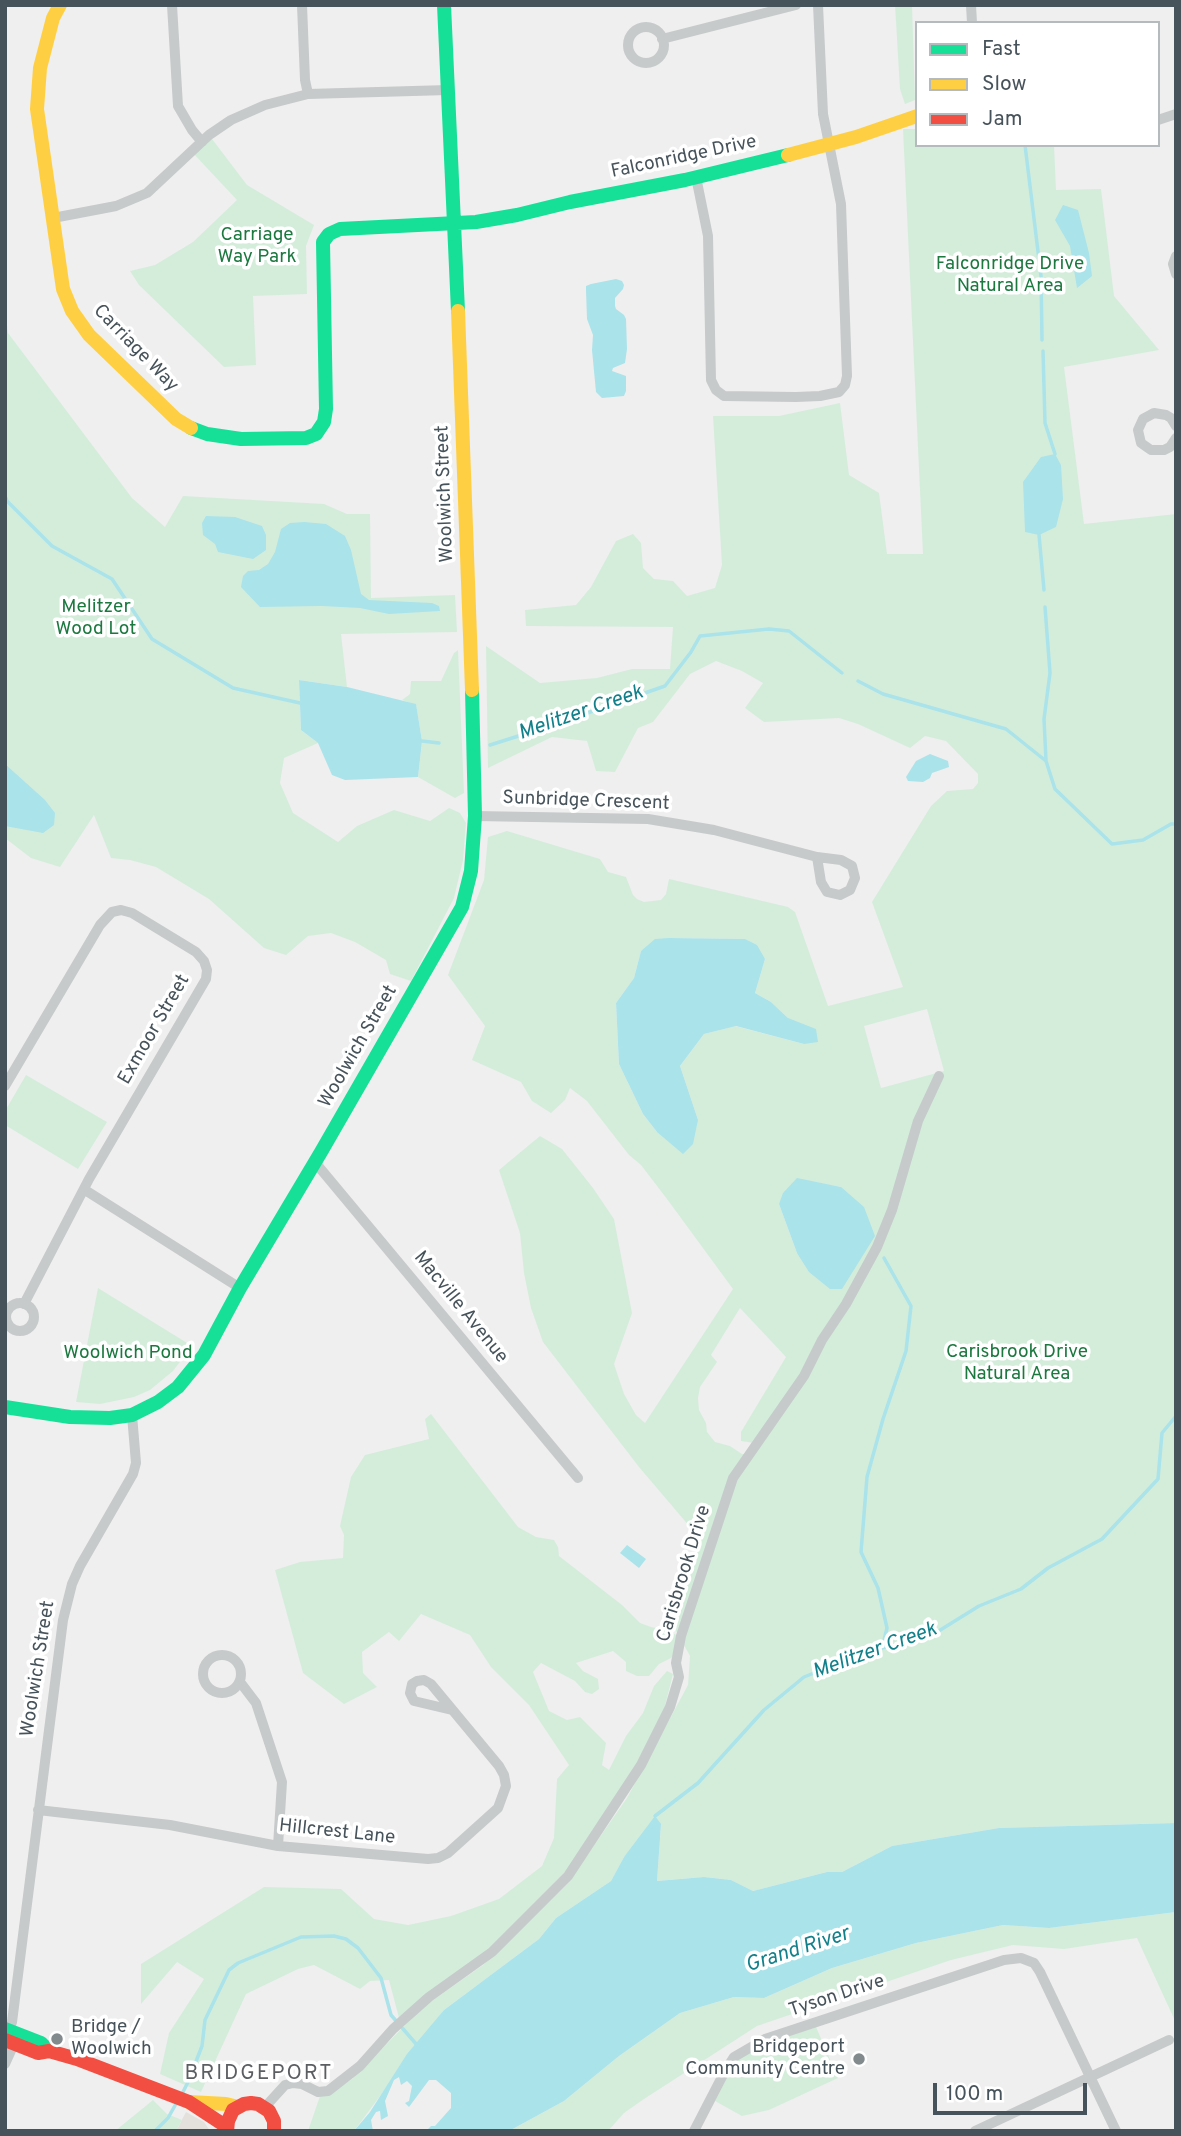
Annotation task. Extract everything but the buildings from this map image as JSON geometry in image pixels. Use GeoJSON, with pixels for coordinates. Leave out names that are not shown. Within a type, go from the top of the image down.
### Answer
{"type":"FeatureCollection","features":[{"type":"Feature","properties":{"kind":"street","name":"Carriage Way"},"geometry":{"type":"LineString","coordinates":[[60,5],[52,18],[40,68],[37,109],[63,289],[72,311],[89,335],[176,419],[189,427],[207,434],[241,439],[306,438],[316,434],[324,422],[326,409],[323,242],[330,234],[340,229],[455,224]]}},
{"type":"Feature","properties":{"kind":"street"},"geometry":{"type":"LineString","coordinates":[[172,5],[178,106],[202,142]]}},
{"type":"Feature","properties":{"kind":"street"},"geometry":{"type":"LineString","coordinates":[[302,5],[308,94]]}},
{"type":"Feature","properties":{"kind":"street","name":"Woolwich Street"},"geometry":{"type":"LineString","coordinates":[[5,2064],[62,1620],[80,1566],[133,1474],[136,1463],[132,1415],[158,1402],[178,1387],[204,1355],[240,1288],[462,907],[471,871],[475,816],[471,626],[444,5]]}},
{"type":"Feature","properties":{"kind":"street"},"geometry":{"type":"LineString","coordinates":[[662,39],[796,5]]}},
{"type":"Feature","properties":{"kind":"street"},"geometry":{"type":"LineString","coordinates":[[696,177],[708,236],[711,380],[716,390],[724,396],[796,397],[839,392],[845,385],[846,376],[841,198],[823,114],[818,5]]}},
{"type":"Feature","properties":{"kind":"street"},"geometry":{"type":"LineString","coordinates":[[53,218],[116,206],[147,193],[202,142],[231,120],[265,105],[308,94],[448,90]]}},
{"type":"Feature","properties":{"kind":"street","name":"Falconridge Drive"},"geometry":{"type":"LineString","coordinates":[[455,224],[517,215],[696,177],[829,144],[915,117]]}},
{"type":"Feature","properties":{"kind":"street"},"geometry":{"type":"LineString","coordinates":[[1176,256],[1173,264],[1176,274]]}},
{"type":"Feature","properties":{"kind":"street"},"geometry":{"type":"LineString","coordinates":[[1176,424],[1166,415],[1154,413],[1143,419],[1138,430],[1141,443],[1151,450],[1164,450],[1170,447],[1176,438]]}},
{"type":"Feature","properties":{"kind":"street","name":"Sunbridge Crescent"},"geometry":{"type":"LineString","coordinates":[[475,816],[648,819],[714,830],[817,857],[841,860],[852,866],[855,878],[850,890],[840,895],[827,892],[821,883],[817,857]]}},
{"type":"Feature","properties":{"kind":"street","name":"Exmoor Street"},"geometry":{"type":"LineString","coordinates":[[5,1086],[100,925],[112,912],[121,910],[132,913],[196,952],[204,961],[206,979],[85,1190]]}},
{"type":"Feature","properties":{"kind":"street","name":"Carisbrook Drive"},"geometry":{"type":"LineString","coordinates":[[265,2107],[285,2085],[302,2084],[318,2092],[327,2091],[360,2066],[393,2029],[429,1997],[492,1952],[568,1876],[641,1765],[670,1707],[679,1677],[677,1663],[681,1636],[733,1478],[804,1376],[877,1247],[892,1210],[918,1122],[939,1076]]}},
{"type":"Feature","properties":{"kind":"street","name":"Macville Avenue"},"geometry":{"type":"LineString","coordinates":[[314,1161],[578,1478]]}},
{"type":"Feature","properties":{"kind":"street"},"geometry":{"type":"LineString","coordinates":[[24,1304],[85,1190],[240,1288]]}},
{"type":"Feature","properties":{"kind":"street"},"geometry":{"type":"LineString","coordinates":[[5,1407],[71,1417],[110,1418],[132,1415]]}},
{"type":"Feature","properties":{"kind":"street"},"geometry":{"type":"LineString","coordinates":[[240,1682],[231,1692],[218,1693],[207,1686],[204,1667],[218,1655],[231,1656],[239,1664],[240,1682],[256,1703],[282,1782],[278,1846]]}},
{"type":"Feature","properties":{"kind":"street","name":"Hillcrest Lane"},"geometry":{"type":"LineString","coordinates":[[38,1810],[170,1825],[278,1846],[438,1858],[498,1808],[506,1786],[499,1766],[452,1710]]}},
{"type":"Feature","properties":{"kind":"street","name":"Tyson Drive"},"geometry":{"type":"LineString","coordinates":[[694,2131],[734,2057],[765,2039],[1004,1960],[1021,1958],[1034,1963],[1041,1972],[1091,2077]]}},
{"type":"Feature","properties":{"kind":"street"},"geometry":{"type":"LineString","coordinates":[[8,2036],[41,2043],[49,2051],[189,2102],[227,2129],[230,2115],[238,2106]]}},
{"type":"Feature","properties":{"kind":"street"},"geometry":{"type":"LineString","coordinates":[[975,2131],[1169,2040]]}},
{"type":"Feature","properties":{"kind":"street"},"geometry":{"type":"LineString","coordinates":[[1091,2077],[1116,2131]]}},
{"type":"Feature","properties":{"kind":"street"},"geometry":{"type":"LineString","coordinates":[[189,2102],[238,2106],[251,2103],[265,2107],[272,2116],[276,2129]]}},
{"type":"Feature","properties":{"kind":"shaded area"},"geometry":{"type":"Polygon","coordinates":[[[186,2112],[204,2122],[210,2131],[176,2131],[186,2112]]]}},
{"type":"Feature","properties":{"kind":"green space"},"geometry":{"type":"Polygon","coordinates":[[[895,5],[912,5],[915,100],[905,104],[900,89],[895,5]]]}},
{"type":"Feature","properties":{"kind":"green space"},"geometry":{"type":"Polygon","coordinates":[[[903,129],[915,129],[915,147],[1054,147],[1056,190],[1101,189],[1114,296],[1159,350],[1064,367],[1084,524],[1176,514],[1176,1823],[999,1828],[892,1846],[842,1872],[827,1872],[753,1891],[731,1880],[704,1877],[657,1881],[661,1824],[624,1857],[611,1881],[556,1918],[539,1939],[444,2010],[354,2131],[308,2131],[320,2096],[352,2079],[423,2007],[483,1965],[567,1884],[627,1798],[688,1685],[690,1656],[674,1627],[674,1609],[692,1560],[696,1534],[639,1467],[543,1342],[531,1308],[520,1233],[499,1170],[540,1136],[562,1149],[614,1219],[632,1313],[614,1364],[624,1394],[636,1415],[645,1423],[733,1289],[641,1165],[629,1155],[587,1101],[570,1088],[565,1100],[551,1113],[532,1101],[521,1082],[472,1060],[485,1026],[448,975],[484,880],[488,837],[507,831],[600,859],[608,872],[626,877],[633,895],[644,902],[661,900],[666,894],[669,879],[788,907],[795,912],[828,1006],[903,987],[872,902],[931,806],[947,791],[973,789],[978,783],[978,774],[946,741],[925,736],[910,748],[839,718],[764,722],[745,708],[763,683],[716,661],[690,674],[653,722],[638,728],[615,772],[596,771],[587,741],[552,737],[488,768],[486,646],[540,683],[597,678],[632,669],[670,669],[673,627],[526,626],[525,610],[576,605],[591,587],[616,541],[633,534],[641,543],[643,568],[654,579],[673,581],[687,596],[715,588],[722,565],[713,416],[779,416],[840,403],[849,475],[879,493],[887,554],[923,554],[903,129]],[[669,938],[641,951],[634,978],[616,1003],[619,1064],[643,1114],[657,1132],[698,1120],[680,1066],[704,1034],[735,1026],[804,1044],[788,1018],[771,1002],[755,993],[765,959],[745,939],[669,938]],[[927,1009],[864,1026],[881,1088],[944,1071],[927,1009]],[[797,1179],[779,1204],[797,1253],[841,1187],[797,1179]],[[740,1308],[711,1355],[717,1362],[700,1387],[699,1410],[706,1423],[707,1432],[715,1442],[730,1446],[742,1454],[753,1455],[761,1444],[741,1441],[741,1432],[786,1357],[740,1308]]]}},
{"type":"Feature","properties":{"kind":"green space","name":"Carriage Way Park"},"geometry":{"type":"Polygon","coordinates":[[[209,135],[247,185],[314,225],[306,246],[307,294],[253,296],[256,365],[224,367],[139,285],[130,271],[155,265],[193,242],[237,200],[192,152],[209,135]]]}},
{"type":"Feature","properties":{"kind":"green space","name":"Melitzer Wood Lot"},"geometry":{"type":"Polygon","coordinates":[[[5,312],[8,333],[132,498],[165,527],[183,496],[324,504],[347,514],[370,514],[371,598],[455,595],[457,632],[341,634],[347,687],[299,680],[301,730],[318,743],[284,758],[280,783],[293,813],[338,842],[357,826],[394,810],[430,821],[449,808],[460,813],[466,823],[463,860],[454,898],[411,981],[390,974],[386,960],[355,942],[331,933],[308,936],[286,955],[264,948],[209,899],[156,867],[111,858],[94,815],[60,867],[31,858],[5,838],[5,312]]]}},
{"type":"Feature","properties":{"kind":"green space"},"geometry":{"type":"Polygon","coordinates":[[[458,650],[464,793],[455,798],[418,777],[422,741],[416,705],[402,700],[410,694],[411,681],[441,681],[458,650]]]}},
{"type":"Feature","properties":{"kind":"green space"},"geometry":{"type":"Polygon","coordinates":[[[26,1075],[107,1122],[78,1169],[5,1125],[5,1111],[26,1075]]]}},
{"type":"Feature","properties":{"kind":"green space","name":"Woolwich Pond"},"geometry":{"type":"Polygon","coordinates":[[[98,1288],[192,1346],[173,1371],[150,1390],[134,1397],[100,1404],[76,1402],[98,1288]]]}},
{"type":"Feature","properties":{"kind":"green space"},"geometry":{"type":"Polygon","coordinates":[[[431,1414],[518,1527],[536,1537],[554,1540],[559,1556],[622,1605],[640,1623],[676,1635],[677,1646],[673,1657],[659,1664],[649,1676],[637,1676],[626,1671],[626,1662],[613,1651],[576,1663],[583,1671],[598,1679],[599,1689],[592,1694],[585,1692],[575,1681],[541,1663],[533,1672],[549,1711],[567,1720],[580,1717],[606,1743],[602,1765],[609,1770],[626,1736],[643,1713],[654,1686],[667,1671],[673,1674],[664,1710],[638,1763],[567,1870],[482,1956],[399,2018],[389,1980],[370,1981],[360,1989],[314,1965],[298,1969],[246,1994],[201,2092],[160,2074],[169,2033],[204,1979],[177,1962],[141,2004],[141,1964],[264,1887],[341,1889],[374,1919],[408,1925],[451,1916],[499,1899],[542,1866],[554,1838],[557,1779],[569,1765],[529,1705],[491,1667],[470,1635],[421,1614],[399,1641],[389,1632],[362,1652],[363,1673],[377,1687],[344,1704],[303,1673],[275,1570],[300,1562],[343,1558],[344,1535],[340,1526],[351,1477],[365,1455],[429,1439],[425,1419],[431,1414]]]}},
{"type":"Feature","properties":{"kind":"green space"},"geometry":{"type":"Polygon","coordinates":[[[1176,1912],[1176,2023],[1137,1938],[1064,1949],[1013,1945],[951,1960],[757,2026],[624,2113],[608,2131],[509,2131],[564,2101],[619,2056],[680,2013],[734,1997],[764,1998],[832,1968],[916,1943],[1003,1925],[1049,1928],[1176,1912]]]}},
{"type":"Feature","properties":{"kind":"green space"},"geometry":{"type":"Polygon","coordinates":[[[816,2027],[838,2078],[769,2110],[742,2116],[715,2101],[735,2061],[768,2042],[816,2027]]]}},
{"type":"Feature","properties":{"kind":"green space"},"geometry":{"type":"Polygon","coordinates":[[[153,2100],[167,2114],[182,2120],[176,2131],[115,2131],[153,2100]]]}},
{"type":"Feature","properties":{"kind":"water"},"geometry":{"type":"Polygon","coordinates":[[[1063,205],[1078,210],[1089,253],[1092,276],[1077,288],[1070,246],[1055,220],[1063,205]]]}},
{"type":"Feature","properties":{"kind":"water"},"geometry":{"type":"Polygon","coordinates":[[[616,279],[624,285],[615,298],[615,306],[626,319],[627,349],[625,363],[612,371],[626,376],[626,391],[624,396],[602,398],[596,392],[593,335],[587,319],[586,286],[616,279]]]}},
{"type":"Feature","properties":{"kind":"water"},"geometry":{"type":"Polygon","coordinates":[[[1055,454],[1061,465],[1063,499],[1056,527],[1039,535],[1025,532],[1023,482],[1041,457],[1055,454]]]}},
{"type":"Feature","properties":{"kind":"water"},"geometry":{"type":"Polygon","coordinates":[[[206,516],[235,517],[262,526],[266,535],[266,550],[253,559],[218,552],[215,544],[203,535],[202,523],[206,516]]]}},
{"type":"Feature","properties":{"kind":"water"},"geometry":{"type":"Polygon","coordinates":[[[290,523],[326,524],[345,536],[361,594],[369,600],[432,603],[439,606],[440,611],[389,614],[360,608],[260,607],[241,587],[243,576],[248,571],[259,570],[268,564],[275,552],[281,529],[290,523]]]}},
{"type":"Feature","properties":{"kind":"water"},"geometry":{"type":"Polygon","coordinates":[[[299,680],[347,687],[416,704],[422,741],[418,777],[345,780],[332,775],[318,743],[301,730],[299,680]]]}},
{"type":"Feature","properties":{"kind":"water"},"geometry":{"type":"Polygon","coordinates":[[[930,754],[948,761],[949,767],[932,773],[930,778],[923,782],[908,781],[906,777],[916,761],[930,754]]]}},
{"type":"Feature","properties":{"kind":"water"},"geometry":{"type":"Polygon","coordinates":[[[5,764],[45,800],[55,813],[54,825],[43,833],[5,826],[5,764]]]}},
{"type":"Feature","properties":{"kind":"water"},"geometry":{"type":"Polygon","coordinates":[[[655,939],[745,939],[757,945],[765,959],[755,993],[771,1002],[788,1018],[816,1029],[818,1042],[804,1044],[736,1026],[704,1034],[680,1066],[698,1120],[693,1144],[683,1154],[657,1132],[643,1114],[619,1064],[616,1003],[634,978],[641,951],[655,939]]]}},
{"type":"Feature","properties":{"kind":"water"},"geometry":{"type":"Polygon","coordinates":[[[797,1178],[841,1187],[864,1207],[875,1236],[842,1289],[830,1289],[809,1272],[797,1253],[779,1204],[783,1193],[797,1178]]]}},
{"type":"Feature","properties":{"kind":"water"},"geometry":{"type":"Polygon","coordinates":[[[627,1545],[646,1559],[639,1568],[620,1553],[627,1545]]]}},
{"type":"Feature","properties":{"kind":"water","name":"Grand River"},"geometry":{"type":"Polygon","coordinates":[[[655,1816],[661,1824],[657,1881],[704,1877],[731,1880],[753,1891],[827,1872],[842,1872],[892,1846],[999,1828],[1176,1823],[1176,1912],[1049,1928],[1003,1925],[916,1943],[832,1968],[764,1998],[734,1997],[680,2013],[619,2056],[564,2101],[509,2131],[426,2131],[435,2126],[451,2108],[451,2093],[436,2080],[429,2080],[409,2107],[405,2103],[409,2101],[412,2086],[407,2081],[401,2085],[399,2077],[394,2080],[385,2101],[388,2116],[381,2120],[380,2111],[376,2112],[371,2120],[373,2131],[354,2131],[370,2112],[407,2054],[444,2010],[539,1939],[556,1918],[611,1881],[624,1857],[655,1816]]]}},
{"type":"Feature","properties":{"kind":"waterway"},"geometry":{"type":"LineString","coordinates":[[1025,147],[1041,276],[1042,340]]}},
{"type":"Feature","properties":{"kind":"waterway"},"geometry":{"type":"LineString","coordinates":[[1043,351],[1045,423],[1055,454]]}},
{"type":"Feature","properties":{"kind":"waterway","name":"Melitzer Creek"},"geometry":{"type":"LineString","coordinates":[[5,496],[52,546],[112,579],[152,639],[233,688],[300,703]]}},
{"type":"Feature","properties":{"kind":"waterway"},"geometry":{"type":"LineString","coordinates":[[1039,535],[1044,590]]}},
{"type":"Feature","properties":{"kind":"waterway","name":"Melitzer Creek"},"geometry":{"type":"LineString","coordinates":[[1045,607],[1050,673],[1044,719],[1046,761],[1055,789],[1112,844],[1143,840],[1171,824],[1176,824]]}},
{"type":"Feature","properties":{"kind":"waterway","name":"Melitzer Creek"},"geometry":{"type":"LineString","coordinates":[[490,745],[665,686],[700,636],[769,629],[789,631],[842,673]]}},
{"type":"Feature","properties":{"kind":"waterway","name":"Melitzer Creek"},"geometry":{"type":"LineString","coordinates":[[858,681],[883,694],[1006,729],[1046,761]]}},
{"type":"Feature","properties":{"kind":"waterway"},"geometry":{"type":"LineString","coordinates":[[422,741],[439,743]]}},
{"type":"Feature","properties":{"kind":"waterway"},"geometry":{"type":"LineString","coordinates":[[882,1648],[887,1628],[878,1588],[861,1552],[867,1477],[906,1351],[911,1306],[884,1258]]}},
{"type":"Feature","properties":{"kind":"waterway","name":"Melitzer Creek"},"geometry":{"type":"LineString","coordinates":[[655,1816],[698,1783],[764,1710],[804,1677],[869,1651],[929,1637],[979,1606],[1021,1589],[1048,1568],[1102,1539],[1158,1479],[1162,1433],[1176,1416]]}},
{"type":"Feature","properties":{"kind":"waterway"},"geometry":{"type":"LineString","coordinates":[[181,2096],[202,2046],[205,2020],[229,1970],[238,1963],[301,1937],[334,1936],[346,1939],[358,1948],[381,1978],[391,2015],[417,2045]]}},
{"type":"Feature","properties":{"kind":"waterway"},"geometry":{"type":"LineString","coordinates":[[155,2131],[168,2118],[177,2102]]}},
{"type":"Feature","properties":{"kind":"traffic: fast"},"geometry":{"type":"LineString","coordinates":[[444,5],[458,311]]}},
{"type":"Feature","properties":{"kind":"traffic: fast"},"geometry":{"type":"LineString","coordinates":[[191,428],[207,434],[241,439],[306,438],[316,434],[324,422],[326,409],[323,242],[329,234],[340,229],[476,222],[517,215],[685,180],[788,155]]}},
{"type":"Feature","properties":{"kind":"traffic: fast"},"geometry":{"type":"LineString","coordinates":[[5,1407],[70,1417],[110,1418],[132,1415],[158,1402],[178,1387],[204,1355],[240,1288],[462,907],[471,871],[475,816],[472,690]]}},
{"type":"Feature","properties":{"kind":"traffic: fast"},"geometry":{"type":"LineString","coordinates":[[5,2029],[41,2043],[49,2051]]}},
{"type":"Feature","properties":{"kind":"traffic: slow"},"geometry":{"type":"LineString","coordinates":[[60,5],[53,18],[40,68],[37,109],[63,289],[72,311],[89,335],[176,419],[191,428]]}},
{"type":"Feature","properties":{"kind":"traffic: slow"},"geometry":{"type":"LineString","coordinates":[[788,155],[856,137],[915,117]]}},
{"type":"Feature","properties":{"kind":"traffic: slow"},"geometry":{"type":"LineString","coordinates":[[458,311],[472,690]]}},
{"type":"Feature","properties":{"kind":"traffic: slow"},"geometry":{"type":"LineString","coordinates":[[189,2102],[238,2107]]}},
{"type":"Feature","properties":{"kind":"traffic: jam"},"geometry":{"type":"LineString","coordinates":[[5,2040],[38,2053],[49,2051],[77,2059],[189,2102],[227,2127]]}},
{"type":"Feature","properties":{"kind":"traffic: jam"},"geometry":{"type":"LineString","coordinates":[[227,2131],[233,2110],[251,2103],[269,2111],[274,2121],[274,2131]]}},
{"type":"Feature","properties":{"kind":"place","name":"Bridge / Woolwich"},"geometry":{"type":"Point","coordinates":[57,2039]}},
{"type":"Feature","properties":{"kind":"place","name":"Bridgeport Community Centre"},"geometry":{"type":"Point","coordinates":[859,2059]}},
{"type":"Feature","properties":{"kind":"district","name":"BRIDGEPORT"},"geometry":{"type":"Point","coordinates":[259,2075]}},
{"type":"Feature","properties":{"kind":"park label","name":"Falconridge Drive Natural Area"},"geometry":{"type":"Point","coordinates":[1010,276]}},
{"type":"Feature","properties":{"kind":"park label","name":"Carisbrook Drive Natural Area"},"geometry":{"type":"Point","coordinates":[1017,1364]}}]}
